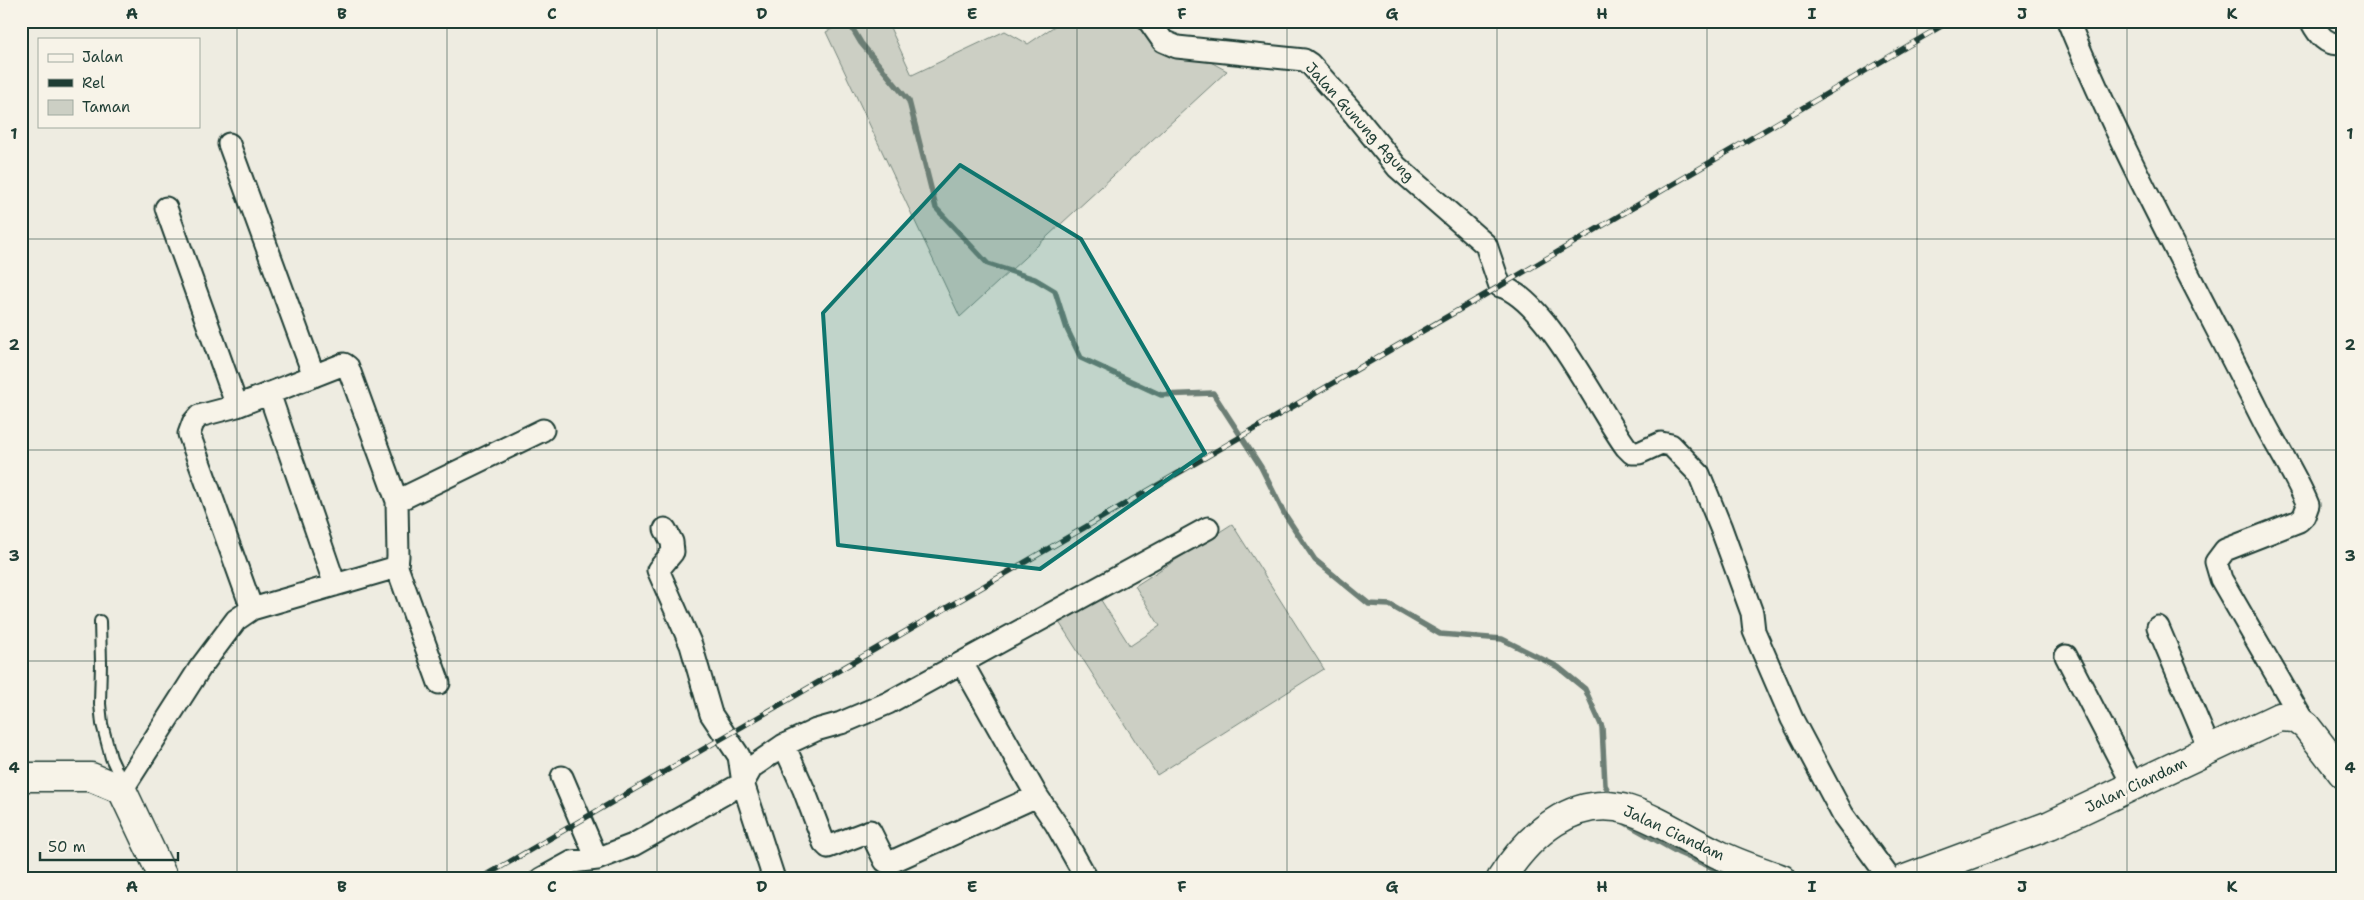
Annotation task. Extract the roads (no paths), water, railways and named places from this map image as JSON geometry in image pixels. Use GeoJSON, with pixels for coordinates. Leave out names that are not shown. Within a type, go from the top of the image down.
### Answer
{"type":"FeatureCollection","features":[{"type":"Feature","properties":{"kind":"street","name":"Jalan Gunung Agung"},"geometry":{"type":"LineString","coordinates":[[1149,21],[1163,41],[1177,47],[1304,60],[1310,64],[1350,109],[1397,167],[1486,245],[1500,286],[1510,289],[1520,296],[1554,336],[1581,374],[1626,447],[1632,452],[1639,453],[1661,443],[1671,446],[1698,474],[1722,528],[1752,614],[1754,631],[1792,719],[1843,815],[1890,879]]}},
{"type":"Feature","properties":{"kind":"street"},"geometry":{"type":"LineString","coordinates":[[2068,21],[2096,90],[2123,147],[2308,505],[2304,516],[2299,521],[2225,550],[2216,562],[2222,579],[2306,726],[2343,774]]}},
{"type":"Feature","properties":{"kind":"street"},"geometry":{"type":"LineString","coordinates":[[2311,21],[2325,41],[2331,44],[2343,43]]}},
{"type":"Feature","properties":{"kind":"street"},"geometry":{"type":"LineString","coordinates":[[229,144],[314,376]]}},
{"type":"Feature","properties":{"kind":"street"},"geometry":{"type":"LineString","coordinates":[[166,208],[237,406]]}},
{"type":"Feature","properties":{"kind":"street"},"geometry":{"type":"LineString","coordinates":[[252,609],[190,434],[193,423],[199,416],[237,406],[344,364],[348,367],[397,501],[397,567],[439,683]]}},
{"type":"Feature","properties":{"kind":"street"},"geometry":{"type":"LineString","coordinates":[[269,393],[335,585]]}},
{"type":"Feature","properties":{"kind":"street"},"geometry":{"type":"LineString","coordinates":[[397,501],[543,430]]}},
{"type":"Feature","properties":{"kind":"street"},"geometry":{"type":"LineString","coordinates":[[541,879],[572,862],[597,859],[633,845],[742,783],[752,767],[784,745],[816,730],[842,723],[888,703],[1208,528]]}},
{"type":"Feature","properties":{"kind":"street"},"geometry":{"type":"LineString","coordinates":[[665,529],[672,542],[673,552],[658,570],[692,646],[711,714],[739,756],[742,783],[774,879]]}},
{"type":"Feature","properties":{"kind":"street"},"geometry":{"type":"LineString","coordinates":[[123,789],[200,668],[236,620],[252,609],[397,567]]}},
{"type":"Feature","properties":{"kind":"street"},"geometry":{"type":"LineString","coordinates":[[2158,627],[2210,750]]}},
{"type":"Feature","properties":{"kind":"street"},"geometry":{"type":"LineString","coordinates":[[2066,656],[2134,785]]}},
{"type":"Feature","properties":{"kind":"street"},"geometry":{"type":"LineString","coordinates":[[962,663],[1037,796],[1056,824],[1087,879]]}},
{"type":"Feature","properties":{"kind":"street","name":"Jalan Ciandam"},"geometry":{"type":"LineString","coordinates":[[1905,879],[2050,825],[2279,717],[2295,718],[2306,726]]}},
{"type":"Feature","properties":{"kind":"street"},"geometry":{"type":"LineString","coordinates":[[784,745],[804,790],[825,846],[832,847],[870,831],[885,861],[889,863],[1037,796]]}},
{"type":"Feature","properties":{"kind":"street"},"geometry":{"type":"LineString","coordinates":[[562,776],[597,859]]}},
{"type":"Feature","properties":{"kind":"street"},"geometry":{"type":"LineString","coordinates":[[21,777],[92,777],[123,789],[164,879]]}},
{"type":"Feature","properties":{"kind":"street","name":"Jalan Ciandam"},"geometry":{"type":"LineString","coordinates":[[1501,879],[1522,849],[1548,826],[1582,808],[1610,807],[1643,815],[1718,854],[1782,879]]}},
{"type":"Feature","properties":{"kind":"lane"},"geometry":{"type":"LineString","coordinates":[[100,621],[100,704],[102,724],[111,758],[123,789]]}},
{"type":"Feature","properties":{"kind":"waterway"},"geometry":{"type":"LineString","coordinates":[[848,21],[861,43],[909,101],[936,208],[988,264],[1035,279],[1055,291],[1067,329],[1081,358],[1161,395],[1213,393],[1261,467],[1284,513],[1315,560],[1369,604],[1390,605],[1440,634],[1502,639],[1558,667],[1585,689],[1602,727],[1605,785],[1612,798]]}},
{"type":"Feature","properties":{"kind":"waterway"},"geometry":{"type":"LineString","coordinates":[[1624,822],[1679,853],[1738,879]]}},
{"type":"Feature","properties":{"kind":"railway"},"geometry":{"type":"LineString","coordinates":[[480,879],[1500,286],[1950,21]]}}]}
